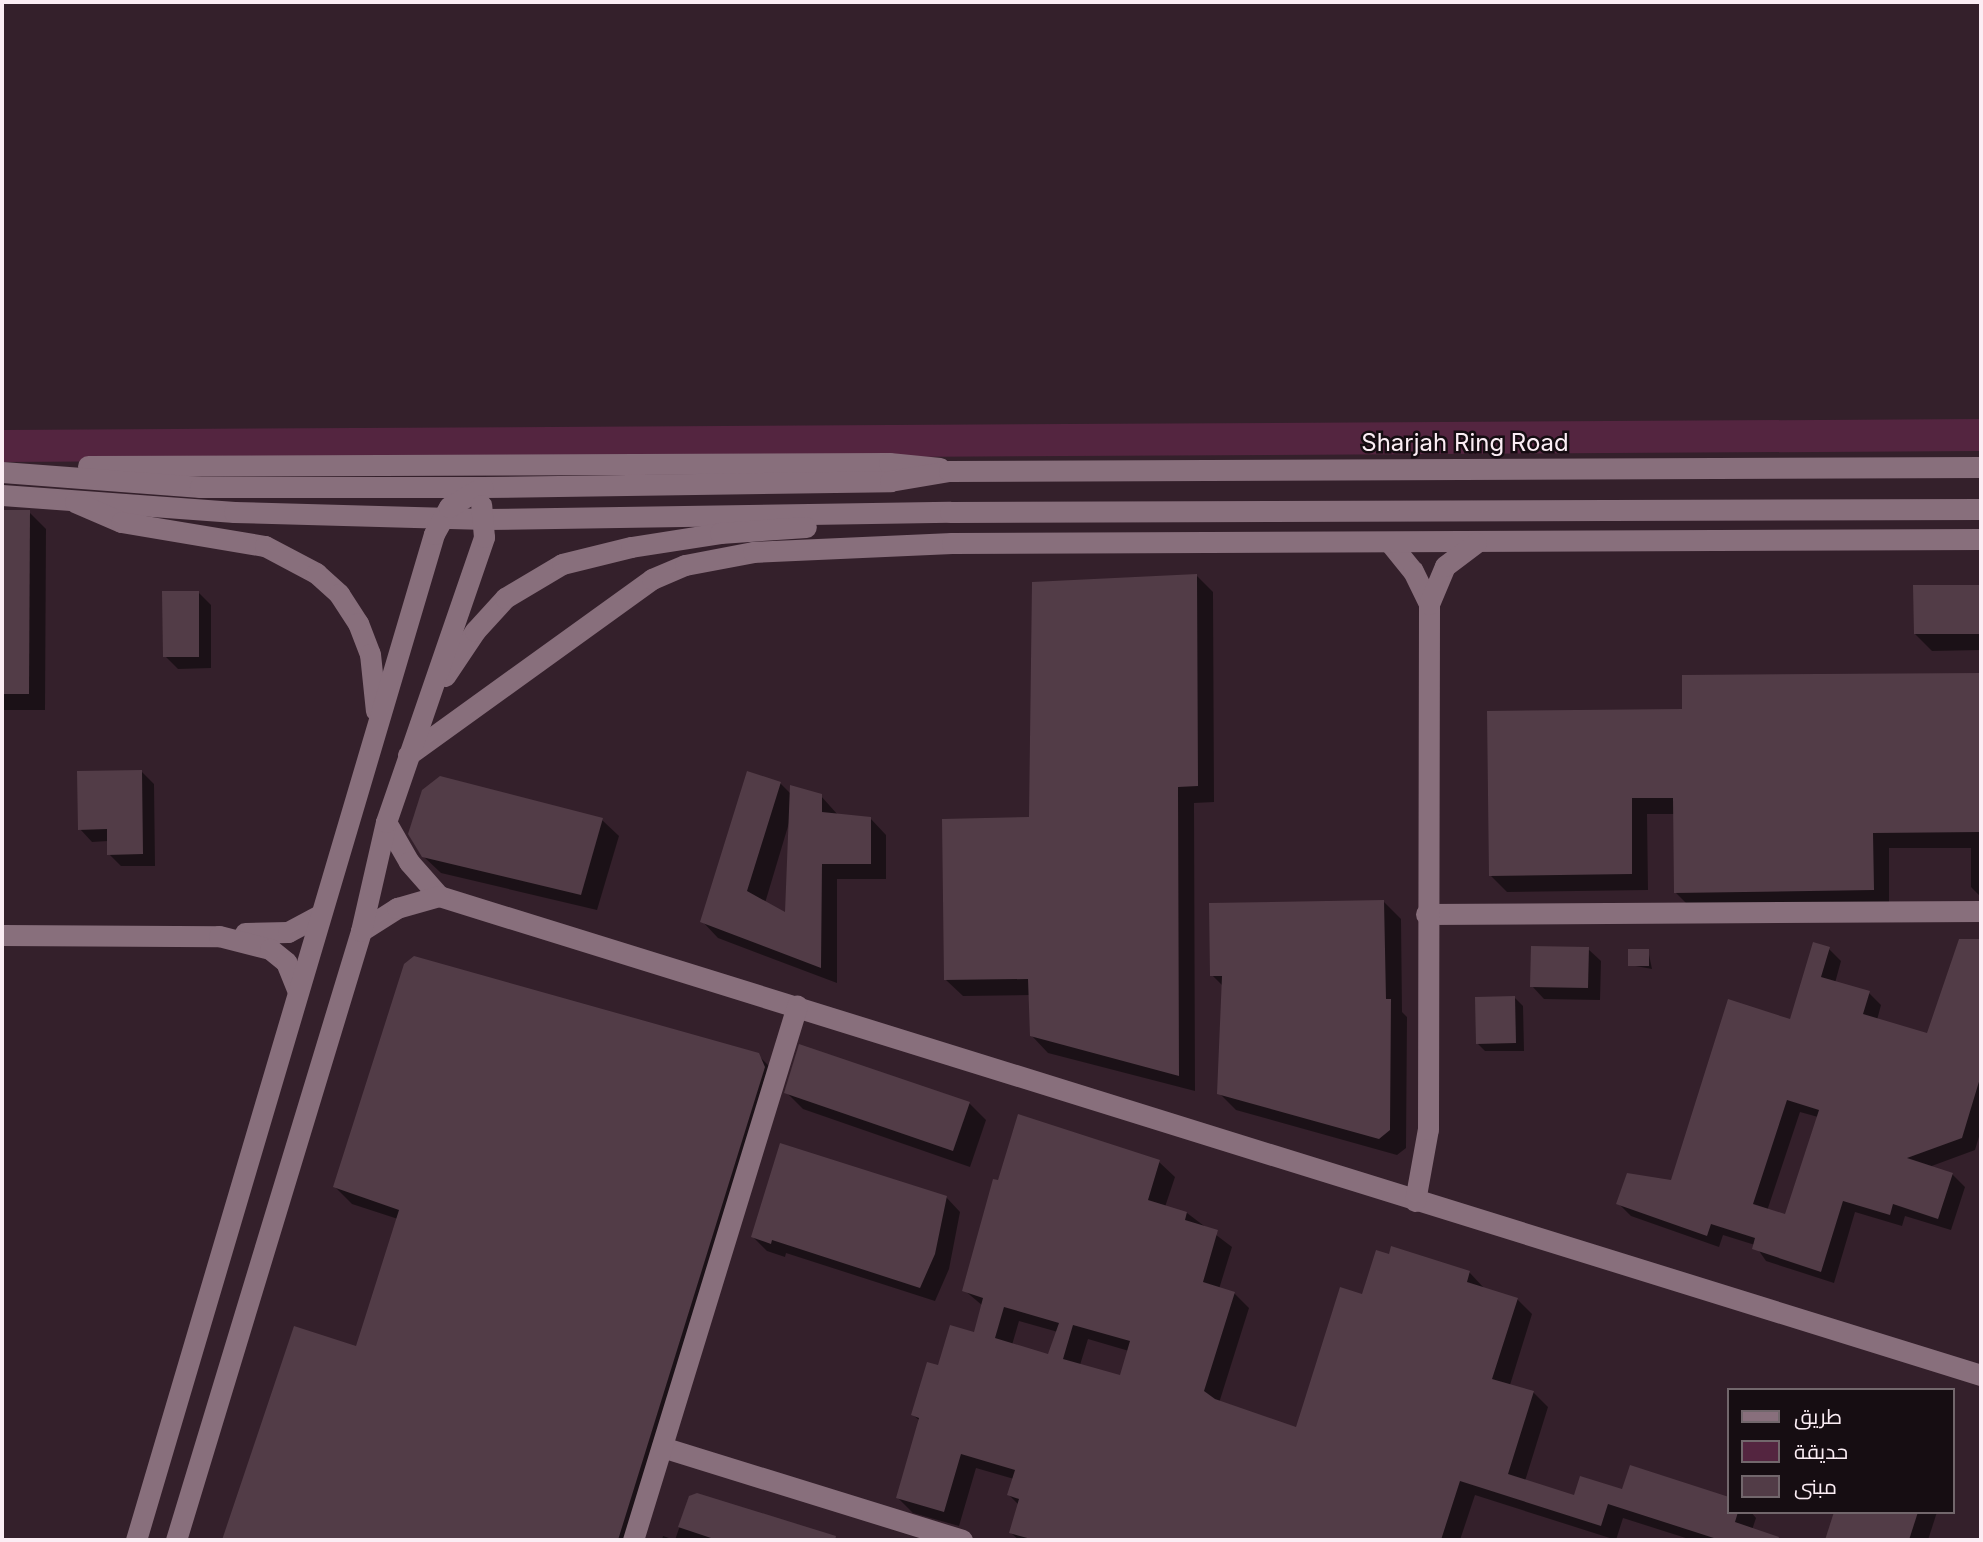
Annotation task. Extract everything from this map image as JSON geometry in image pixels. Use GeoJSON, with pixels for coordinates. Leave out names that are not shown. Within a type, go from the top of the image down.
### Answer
{"type":"FeatureCollection","features":[{"type":"Feature","properties":{"kind":"street"},"geometry":{"type":"LineString","coordinates":[[2,470],[911,463],[949,471]]}},
{"type":"Feature","properties":{"kind":"street","name":"Sharjah Ring Road"},"geometry":{"type":"LineString","coordinates":[[949,471],[1981,467]]}},
{"type":"Feature","properties":{"kind":"street"},"geometry":{"type":"LineString","coordinates":[[2,470],[200,487],[472,488],[890,481],[949,471]]}},
{"type":"Feature","properties":{"kind":"street"},"geometry":{"type":"LineString","coordinates":[[136,1540],[320,915],[441,518],[472,488]]}},
{"type":"Feature","properties":{"kind":"street"},"geometry":{"type":"LineString","coordinates":[[176,1540],[361,931],[386,822],[484,537],[486,519],[472,488]]}},
{"type":"Feature","properties":{"kind":"street"},"geometry":{"type":"LineString","coordinates":[[2,495],[67,497],[234,512],[486,519],[950,512],[1981,509]]}},
{"type":"Feature","properties":{"kind":"street"},"geometry":{"type":"LineString","coordinates":[[67,497],[121,522],[265,546],[316,573],[346,604],[370,654],[376,687],[375,741]]}},
{"type":"Feature","properties":{"kind":"street"},"geometry":{"type":"LineString","coordinates":[[421,721],[475,631],[505,598],[562,564],[631,547],[720,533],[896,523],[950,512]]}},
{"type":"Feature","properties":{"kind":"street"},"geometry":{"type":"LineString","coordinates":[[408,755],[622,598],[685,565],[720,556],[828,546],[938,543],[1981,539]]}},
{"type":"Feature","properties":{"kind":"street"},"geometry":{"type":"LineString","coordinates":[[1415,1200],[1428,1129],[1426,914],[1429,604],[1446,566],[1476,542]]}},
{"type":"Feature","properties":{"kind":"street"},"geometry":{"type":"LineString","coordinates":[[1390,543],[1413,571],[1429,604]]}},
{"type":"Feature","properties":{"kind":"street"},"geometry":{"type":"LineString","coordinates":[[386,822],[409,862],[439,896],[1981,1375]]}},
{"type":"Feature","properties":{"kind":"street"},"geometry":{"type":"LineString","coordinates":[[361,931],[397,908],[439,896]]}},
{"type":"Feature","properties":{"kind":"street"},"geometry":{"type":"LineString","coordinates":[[1426,914],[1981,911]]}},
{"type":"Feature","properties":{"kind":"street"},"geometry":{"type":"LineString","coordinates":[[2,935],[219,936],[288,932],[320,915]]}},
{"type":"Feature","properties":{"kind":"street"},"geometry":{"type":"LineString","coordinates":[[219,936],[270,949],[286,962],[298,991]]}},
{"type":"Feature","properties":{"kind":"street"},"geometry":{"type":"LineString","coordinates":[[634,1540],[797,1006]]}},
{"type":"Feature","properties":{"kind":"street"},"geometry":{"type":"LineString","coordinates":[[662,1447],[962,1540]]}},
{"type":"Feature","properties":{"kind":"green space"},"geometry":{"type":"Polygon","coordinates":[[[1981,419],[1981,451],[2,462],[2,430],[1981,419]]]}},
{"type":"Feature","properties":{"kind":"building"},"geometry":{"type":"Polygon","coordinates":[[[2,510],[30,510],[29,694],[2,694],[2,510]]]}},
{"type":"Feature","properties":{"kind":"building"},"geometry":{"type":"Polygon","coordinates":[[[1197,574],[1198,786],[1178,787],[1179,1076],[1030,1036],[1028,979],[944,980],[942,819],[1029,817],[1032,582],[1197,574]]]}},
{"type":"Feature","properties":{"kind":"building"},"geometry":{"type":"Polygon","coordinates":[[[1913,585],[1981,585],[1981,634],[1914,634],[1913,585]]]}},
{"type":"Feature","properties":{"kind":"building"},"geometry":{"type":"Polygon","coordinates":[[[162,591],[199,591],[199,657],[163,657],[162,591]]]}},
{"type":"Feature","properties":{"kind":"building"},"geometry":{"type":"Polygon","coordinates":[[[1981,673],[1981,832],[1873,833],[1874,890],[1674,893],[1673,798],[1632,798],[1632,874],[1489,876],[1487,711],[1682,709],[1682,675],[1981,673]]]}},
{"type":"Feature","properties":{"kind":"building"},"geometry":{"type":"Polygon","coordinates":[[[142,770],[143,854],[107,855],[107,829],[78,830],[77,771],[142,770]]]}},
{"type":"Feature","properties":{"kind":"building"},"geometry":{"type":"Polygon","coordinates":[[[747,771],[781,782],[747,891],[785,912],[790,785],[822,794],[822,812],[871,817],[871,864],[822,864],[821,968],[700,922],[747,771]]]}},
{"type":"Feature","properties":{"kind":"building"},"geometry":{"type":"Polygon","coordinates":[[[440,776],[603,818],[581,895],[422,857],[408,834],[422,790],[440,776]]]}},
{"type":"Feature","properties":{"kind":"building"},"geometry":{"type":"Polygon","coordinates":[[[1384,900],[1386,999],[1391,999],[1390,1130],[1379,1139],[1217,1094],[1222,976],[1210,976],[1209,903],[1384,900]]]}},
{"type":"Feature","properties":{"kind":"building"},"geometry":{"type":"Polygon","coordinates":[[[1959,939],[1981,939],[1981,1075],[1962,1138],[1907,1158],[1953,1173],[1938,1219],[1893,1204],[1890,1215],[1843,1201],[1821,1272],[1752,1249],[1755,1238],[1711,1224],[1707,1236],[1616,1204],[1627,1173],[1671,1180],[1728,999],[1790,1019],[1813,942],[1830,947],[1821,977],[1870,991],[1863,1014],[1927,1033],[1959,939]],[[1787,1100],[1753,1204],[1785,1214],[1819,1110],[1787,1100]]]}},
{"type":"Feature","properties":{"kind":"building"},"geometry":{"type":"Polygon","coordinates":[[[1531,946],[1589,947],[1588,988],[1530,987],[1531,946]]]}},
{"type":"Feature","properties":{"kind":"building"},"geometry":{"type":"Polygon","coordinates":[[[1628,949],[1649,949],[1649,966],[1628,966],[1628,949]]]}},
{"type":"Feature","properties":{"kind":"building"},"geometry":{"type":"Polygon","coordinates":[[[414,956],[759,1053],[765,1067],[618,1540],[222,1540],[294,1326],[356,1346],[399,1210],[333,1187],[404,964],[414,956]]]}},
{"type":"Feature","properties":{"kind":"building"},"geometry":{"type":"Polygon","coordinates":[[[1515,996],[1516,1043],[1476,1044],[1475,997],[1515,996]]]}},
{"type":"Feature","properties":{"kind":"building"},"geometry":{"type":"Polygon","coordinates":[[[799,1044],[970,1102],[953,1151],[784,1093],[799,1044]]]}},
{"type":"Feature","properties":{"kind":"building"},"geometry":{"type":"Polygon","coordinates":[[[1018,1114],[1160,1160],[1148,1200],[1187,1212],[1185,1220],[1218,1230],[1203,1282],[1235,1292],[1204,1391],[1215,1399],[1296,1427],[1340,1287],[1362,1294],[1376,1250],[1389,1254],[1391,1246],[1470,1271],[1467,1282],[1518,1298],[1492,1379],[1534,1391],[1508,1474],[1574,1495],[1580,1476],[1622,1489],[1630,1465],[1728,1497],[1728,1514],[1737,1514],[1735,1522],[1779,1537],[1778,1540],[1720,1540],[1608,1504],[1601,1526],[1460,1481],[1441,1540],[1035,1540],[1009,1533],[1019,1499],[1007,1495],[1015,1470],[961,1454],[944,1512],[896,1498],[919,1418],[911,1415],[927,1362],[938,1365],[950,1325],[974,1332],[983,1298],[962,1291],[993,1179],[998,1180],[1018,1114]],[[1004,1307],[995,1338],[1048,1354],[1059,1323],[1004,1307]],[[1073,1325],[1063,1359],[1120,1375],[1130,1341],[1073,1325]]]}},
{"type":"Feature","properties":{"kind":"building"},"geometry":{"type":"Polygon","coordinates":[[[780,1143],[947,1196],[935,1254],[920,1288],[772,1240],[771,1244],[751,1237],[780,1143]]]}},
{"type":"Feature","properties":{"kind":"building"},"geometry":{"type":"Polygon","coordinates":[[[697,1493],[836,1536],[835,1540],[717,1540],[678,1527],[689,1496],[697,1493]]]}},
{"type":"Feature","properties":{"kind":"building"},"geometry":{"type":"Polygon","coordinates":[[[1833,1514],[1917,1514],[1909,1540],[1825,1540],[1833,1514]]]}}]}
